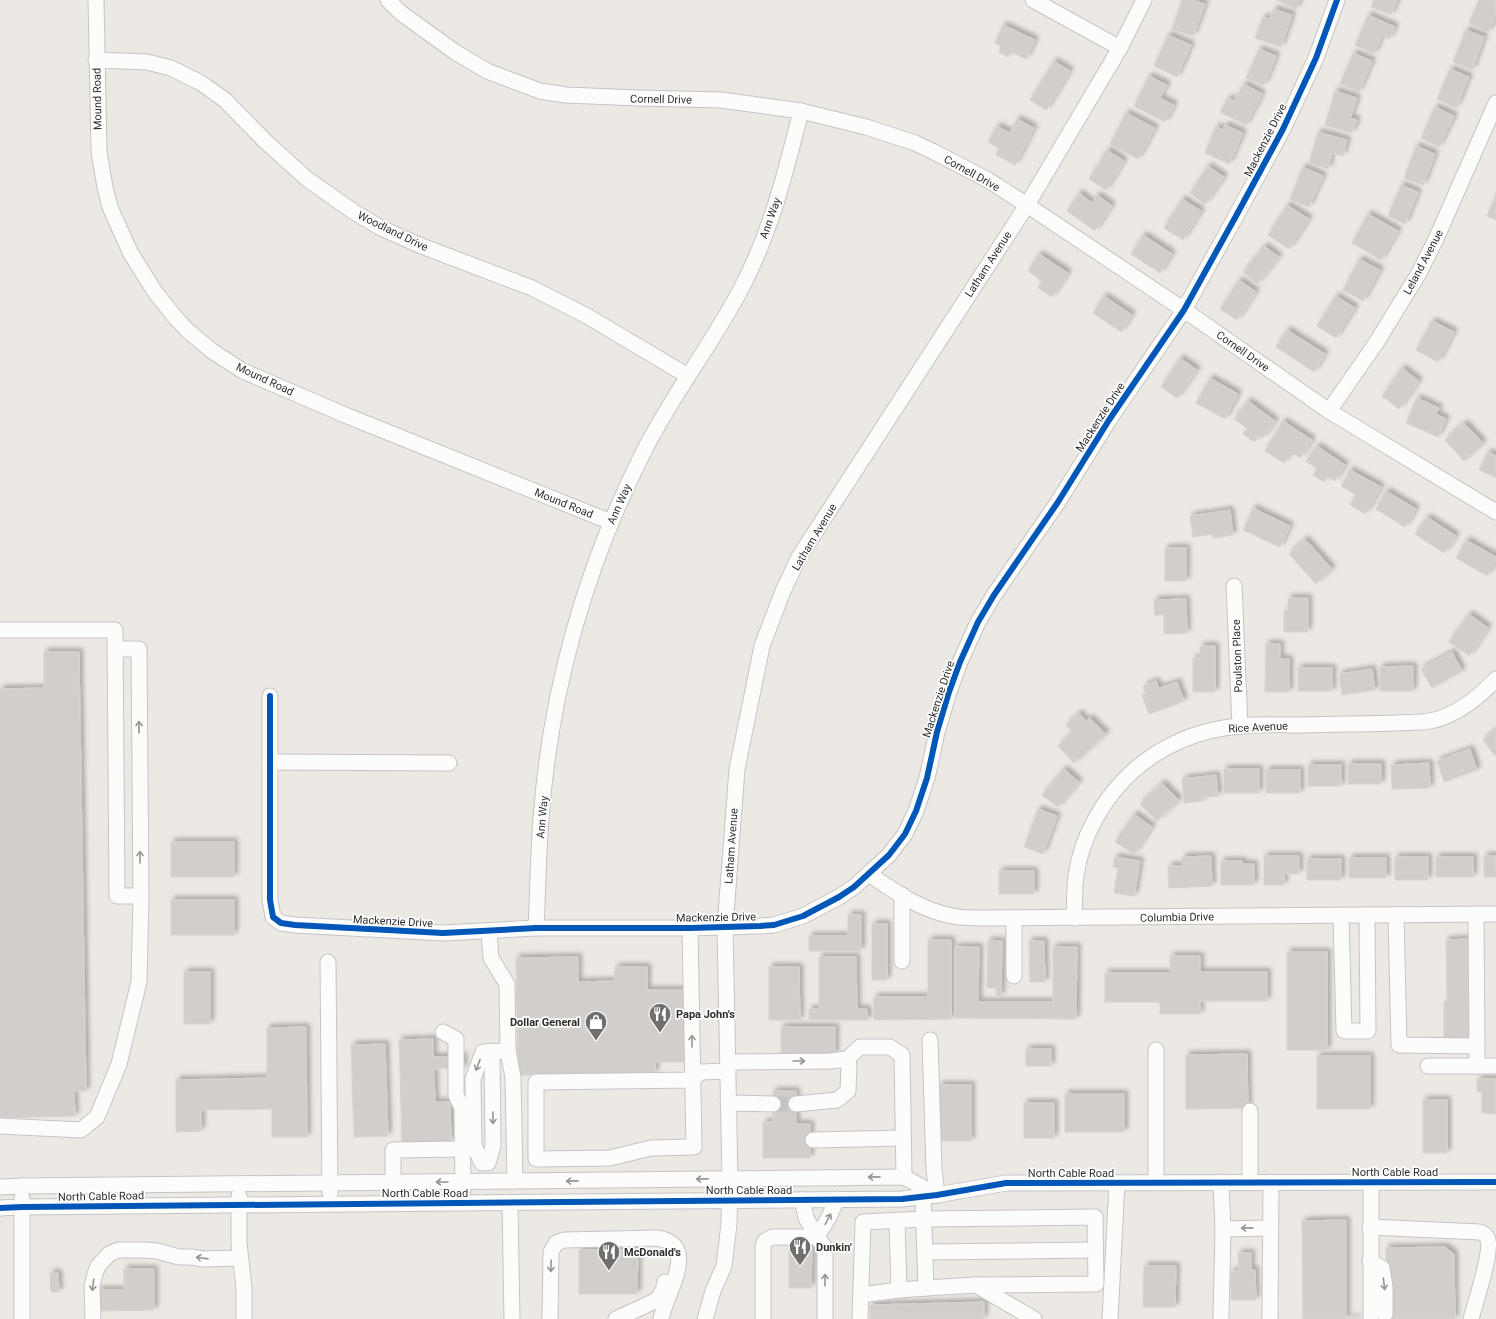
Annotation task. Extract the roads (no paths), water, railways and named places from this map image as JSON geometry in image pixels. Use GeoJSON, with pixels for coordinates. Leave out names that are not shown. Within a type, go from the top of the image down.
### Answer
{"type":"FeatureCollection","features":[{"type":"Feature","properties":{"kind":"street","name":"Mound Road"},"geometry":{"type":"LineString","coordinates":[[96,0],[99,152],[110,207],[126,245],[142,272],[175,317],[187,330],[212,351],[244,371],[345,415],[611,522]]}},
{"type":"Feature","properties":{"kind":"street","name":"Cornell Drive"},"geometry":{"type":"LineString","coordinates":[[388,0],[401,12],[461,55],[487,71],[540,91],[566,95],[721,100],[801,111],[866,127],[915,143],[964,167],[1027,205],[1184,310],[1329,410],[1496,512]]}},
{"type":"Feature","properties":{"kind":"street"},"geometry":{"type":"LineString","coordinates":[[1033,0],[1120,48]]}},
{"type":"Feature","properties":{"kind":"street","name":"Latham Avenue"},"geometry":{"type":"LineString","coordinates":[[705,1319],[724,1266],[729,1224],[730,1179],[725,927],[737,769],[762,646],[783,591],[799,557],[1027,205],[1120,48],[1144,0]]}},
{"type":"Feature","properties":{"kind":"street","name":"Mackenzie Drive"},"geometry":{"type":"LineString","coordinates":[[270,762],[270,900],[273,916],[282,923],[301,926],[443,933],[489,932],[536,928],[725,927],[774,924],[803,916],[839,898],[870,874],[889,855],[905,834],[916,811],[927,778],[937,732],[949,692],[960,662],[978,622],[994,595],[1058,502],[1109,420],[1184,310],[1282,129],[1316,58],[1337,0]]}},
{"type":"Feature","properties":{"kind":"street","name":"Woodland Drive"},"geometry":{"type":"LineString","coordinates":[[96,60],[147,62],[171,68],[201,83],[226,100],[265,141],[306,179],[354,212],[381,228],[418,245],[532,288],[587,316],[688,376]]}},
{"type":"Feature","properties":{"kind":"street","name":"Leland Avenue"},"geometry":{"type":"LineString","coordinates":[[1329,410],[1376,343],[1419,273],[1436,239],[1496,103]]}},
{"type":"Feature","properties":{"kind":"street","name":"Ann Way"},"geometry":{"type":"LineString","coordinates":[[536,928],[541,818],[548,760],[561,680],[584,596],[611,522],[644,449],[731,306],[743,285],[756,256],[786,172],[801,111]]}},
{"type":"Feature","properties":{"kind":"street","name":"Poulston Place"},"geometry":{"type":"LineString","coordinates":[[1234,586],[1240,726]]}},
{"type":"Feature","properties":{"kind":"street"},"geometry":{"type":"LineString","coordinates":[[0,630],[115,630],[117,896],[141,896]]}},
{"type":"Feature","properties":{"kind":"street"},"geometry":{"type":"LineString","coordinates":[[0,1126],[81,1130],[97,1117],[119,1064],[139,982],[141,896],[138,649],[115,649]]}},
{"type":"Feature","properties":{"kind":"street","name":"Rice Avenue"},"geometry":{"type":"LineString","coordinates":[[1074,918],[1076,876],[1081,854],[1088,834],[1117,787],[1153,755],[1191,736],[1214,730],[1240,726],[1431,721],[1460,709],[1486,690],[1496,679]]}},
{"type":"Feature","properties":{"kind":"street"},"geometry":{"type":"LineString","coordinates":[[270,696],[270,762],[449,763]]}},
{"type":"Feature","properties":{"kind":"street","name":"Columbia Drive"},"geometry":{"type":"LineString","coordinates":[[870,874],[890,888],[920,906],[930,910],[954,916],[984,918],[1496,914]]}},
{"type":"Feature","properties":{"kind":"street"},"geometry":{"type":"LineString","coordinates":[[902,895],[902,961]]}},
{"type":"Feature","properties":{"kind":"street"},"geometry":{"type":"LineString","coordinates":[[1476,914],[1477,1066]]}},
{"type":"Feature","properties":{"kind":"street"},"geometry":{"type":"LineString","coordinates":[[1341,916],[1344,1031],[1368,1030],[1367,915]]}},
{"type":"Feature","properties":{"kind":"street"},"geometry":{"type":"LineString","coordinates":[[1396,915],[1399,1045],[1477,1046]]}},
{"type":"Feature","properties":{"kind":"street"},"geometry":{"type":"LineString","coordinates":[[1014,918],[1014,976]]}},
{"type":"Feature","properties":{"kind":"street"},"geometry":{"type":"LineString","coordinates":[[690,928],[692,1080],[694,1146],[651,1148],[610,1158],[536,1159],[536,1082],[692,1080],[701,1072],[728,1066],[768,1061],[830,1061],[848,1059],[860,1048],[890,1047],[902,1055],[904,1177]]}},
{"type":"Feature","properties":{"kind":"street"},"geometry":{"type":"LineString","coordinates":[[489,932],[491,958],[507,984],[508,1051],[513,1077],[515,1181]]}},
{"type":"Feature","properties":{"kind":"street"},"geometry":{"type":"LineString","coordinates":[[328,962],[330,1204]]}},
{"type":"Feature","properties":{"kind":"street"},"geometry":{"type":"LineString","coordinates":[[443,1032],[456,1039],[456,1095],[462,1108],[463,1203]]}},
{"type":"Feature","properties":{"kind":"street"},"geometry":{"type":"LineString","coordinates":[[926,1288],[924,1219],[934,1169],[930,1040]]}},
{"type":"Feature","properties":{"kind":"street"},"geometry":{"type":"LineString","coordinates":[[1156,1050],[1156,1182]]}},
{"type":"Feature","properties":{"kind":"street"},"geometry":{"type":"LineString","coordinates":[[483,1203],[482,1181],[485,1163],[474,1146],[473,1079],[483,1052],[508,1051]]}},
{"type":"Feature","properties":{"kind":"street"},"geometry":{"type":"LineString","coordinates":[[796,1104],[837,1100],[848,1091],[848,1059]]}},
{"type":"Feature","properties":{"kind":"street"},"geometry":{"type":"LineString","coordinates":[[1428,1066],[1496,1066]]}},
{"type":"Feature","properties":{"kind":"street"},"geometry":{"type":"LineString","coordinates":[[728,1103],[773,1104]]}},
{"type":"Feature","properties":{"kind":"street"},"geometry":{"type":"LineString","coordinates":[[1250,1111],[1250,1182]]}},
{"type":"Feature","properties":{"kind":"street"},"geometry":{"type":"LineString","coordinates":[[814,1140],[903,1138]]}},
{"type":"Feature","properties":{"kind":"street"},"geometry":{"type":"LineString","coordinates":[[393,1204],[393,1150],[462,1149]]}},
{"type":"Feature","properties":{"kind":"street"},"geometry":{"type":"LineString","coordinates":[[610,1158],[610,1180]]}},
{"type":"Feature","properties":{"kind":"street"},"geometry":{"type":"LineString","coordinates":[[485,1163],[515,1163]]}},
{"type":"Feature","properties":{"kind":"street","name":"North Cable Road"},"geometry":{"type":"LineString","coordinates":[[0,1187],[239,1183],[904,1177],[930,1195]]}},
{"type":"Feature","properties":{"kind":"street"},"geometry":{"type":"LineString","coordinates":[[1110,1319],[1117,1182]]}},
{"type":"Feature","properties":{"kind":"street"},"geometry":{"type":"LineString","coordinates":[[1221,1182],[1223,1229],[1221,1319]]}},
{"type":"Feature","properties":{"kind":"street"},"geometry":{"type":"LineString","coordinates":[[1270,1319],[1271,1182]]}},
{"type":"Feature","properties":{"kind":"street"},"geometry":{"type":"LineString","coordinates":[[1371,1182],[1371,1319]]}},
{"type":"Feature","properties":{"kind":"street","name":"North Cable Road"},"geometry":{"type":"LineString","coordinates":[[0,1208],[902,1198],[1006,1183],[1496,1182]]}},
{"type":"Feature","properties":{"kind":"street"},"geometry":{"type":"LineString","coordinates":[[239,1183],[240,1258],[244,1288],[244,1319]]}},
{"type":"Feature","properties":{"kind":"street"},"geometry":{"type":"LineString","coordinates":[[22,1186],[22,1319]]}},
{"type":"Feature","properties":{"kind":"street"},"geometry":{"type":"LineString","coordinates":[[816,1237],[823,1228],[837,1199]]}},
{"type":"Feature","properties":{"kind":"street"},"geometry":{"type":"LineString","coordinates":[[802,1200],[806,1218],[816,1237],[825,1248],[825,1319]]}},
{"type":"Feature","properties":{"kind":"street"},"geometry":{"type":"LineString","coordinates":[[510,1203],[512,1319]]}},
{"type":"Feature","properties":{"kind":"street"},"geometry":{"type":"LineString","coordinates":[[860,1319],[863,1222],[924,1219],[1095,1217],[1096,1284],[926,1288],[861,1295]]}},
{"type":"Feature","properties":{"kind":"street"},"geometry":{"type":"LineString","coordinates":[[897,1221],[899,1290]]}},
{"type":"Feature","properties":{"kind":"street"},"geometry":{"type":"LineString","coordinates":[[1370,1227],[1480,1232],[1487,1236],[1489,1242],[1484,1276],[1471,1319]]}},
{"type":"Feature","properties":{"kind":"street"},"geometry":{"type":"LineString","coordinates":[[1223,1229],[1271,1228]]}},
{"type":"Feature","properties":{"kind":"street"},"geometry":{"type":"LineString","coordinates":[[763,1319],[763,1246],[772,1237],[816,1237]]}},
{"type":"Feature","properties":{"kind":"street"},"geometry":{"type":"LineString","coordinates":[[550,1319],[551,1252],[556,1243],[564,1240],[657,1238],[666,1240],[675,1247],[678,1252],[679,1260],[672,1290],[660,1319]]}},
{"type":"Feature","properties":{"kind":"street"},"geometry":{"type":"LineString","coordinates":[[554,1247],[655,1246],[663,1249],[668,1255],[670,1265],[663,1290],[656,1300],[616,1319]]}},
{"type":"Feature","properties":{"kind":"street"},"geometry":{"type":"LineString","coordinates":[[93,1319],[92,1286],[95,1274],[98,1266],[109,1254],[118,1250],[157,1251],[179,1257],[203,1259],[240,1258]]}},
{"type":"Feature","properties":{"kind":"street"},"geometry":{"type":"LineString","coordinates":[[925,1252],[1095,1250]]}},
{"type":"Feature","properties":{"kind":"street"},"geometry":{"type":"LineString","coordinates":[[1261,1319],[1262,1263],[1271,1251]]}},
{"type":"Feature","properties":{"kind":"street"},"geometry":{"type":"LineString","coordinates":[[1370,1260],[1382,1268],[1385,1287],[1385,1314]]}},
{"type":"Feature","properties":{"kind":"street"},"geometry":{"type":"LineString","coordinates":[[976,1286],[1034,1319]]}},
{"type":"Feature","properties":{"kind":"tunnel"},"geometry":{"type":"LineString","coordinates":[[773,1104],[796,1104]]}},
{"type":"Feature","properties":{"kind":"place","name":"Papa John's"},"geometry":{"type":"Point","coordinates":[660,1034]}},
{"type":"Feature","properties":{"kind":"place","name":"Dollar General"},"geometry":{"type":"Point","coordinates":[596,1042]}},
{"type":"Feature","properties":{"kind":"place","name":"Dunkin'"},"geometry":{"type":"Point","coordinates":[800,1266]}},
{"type":"Feature","properties":{"kind":"place","name":"McDonald's"},"geometry":{"type":"Point","coordinates":[609,1272]}}]}
